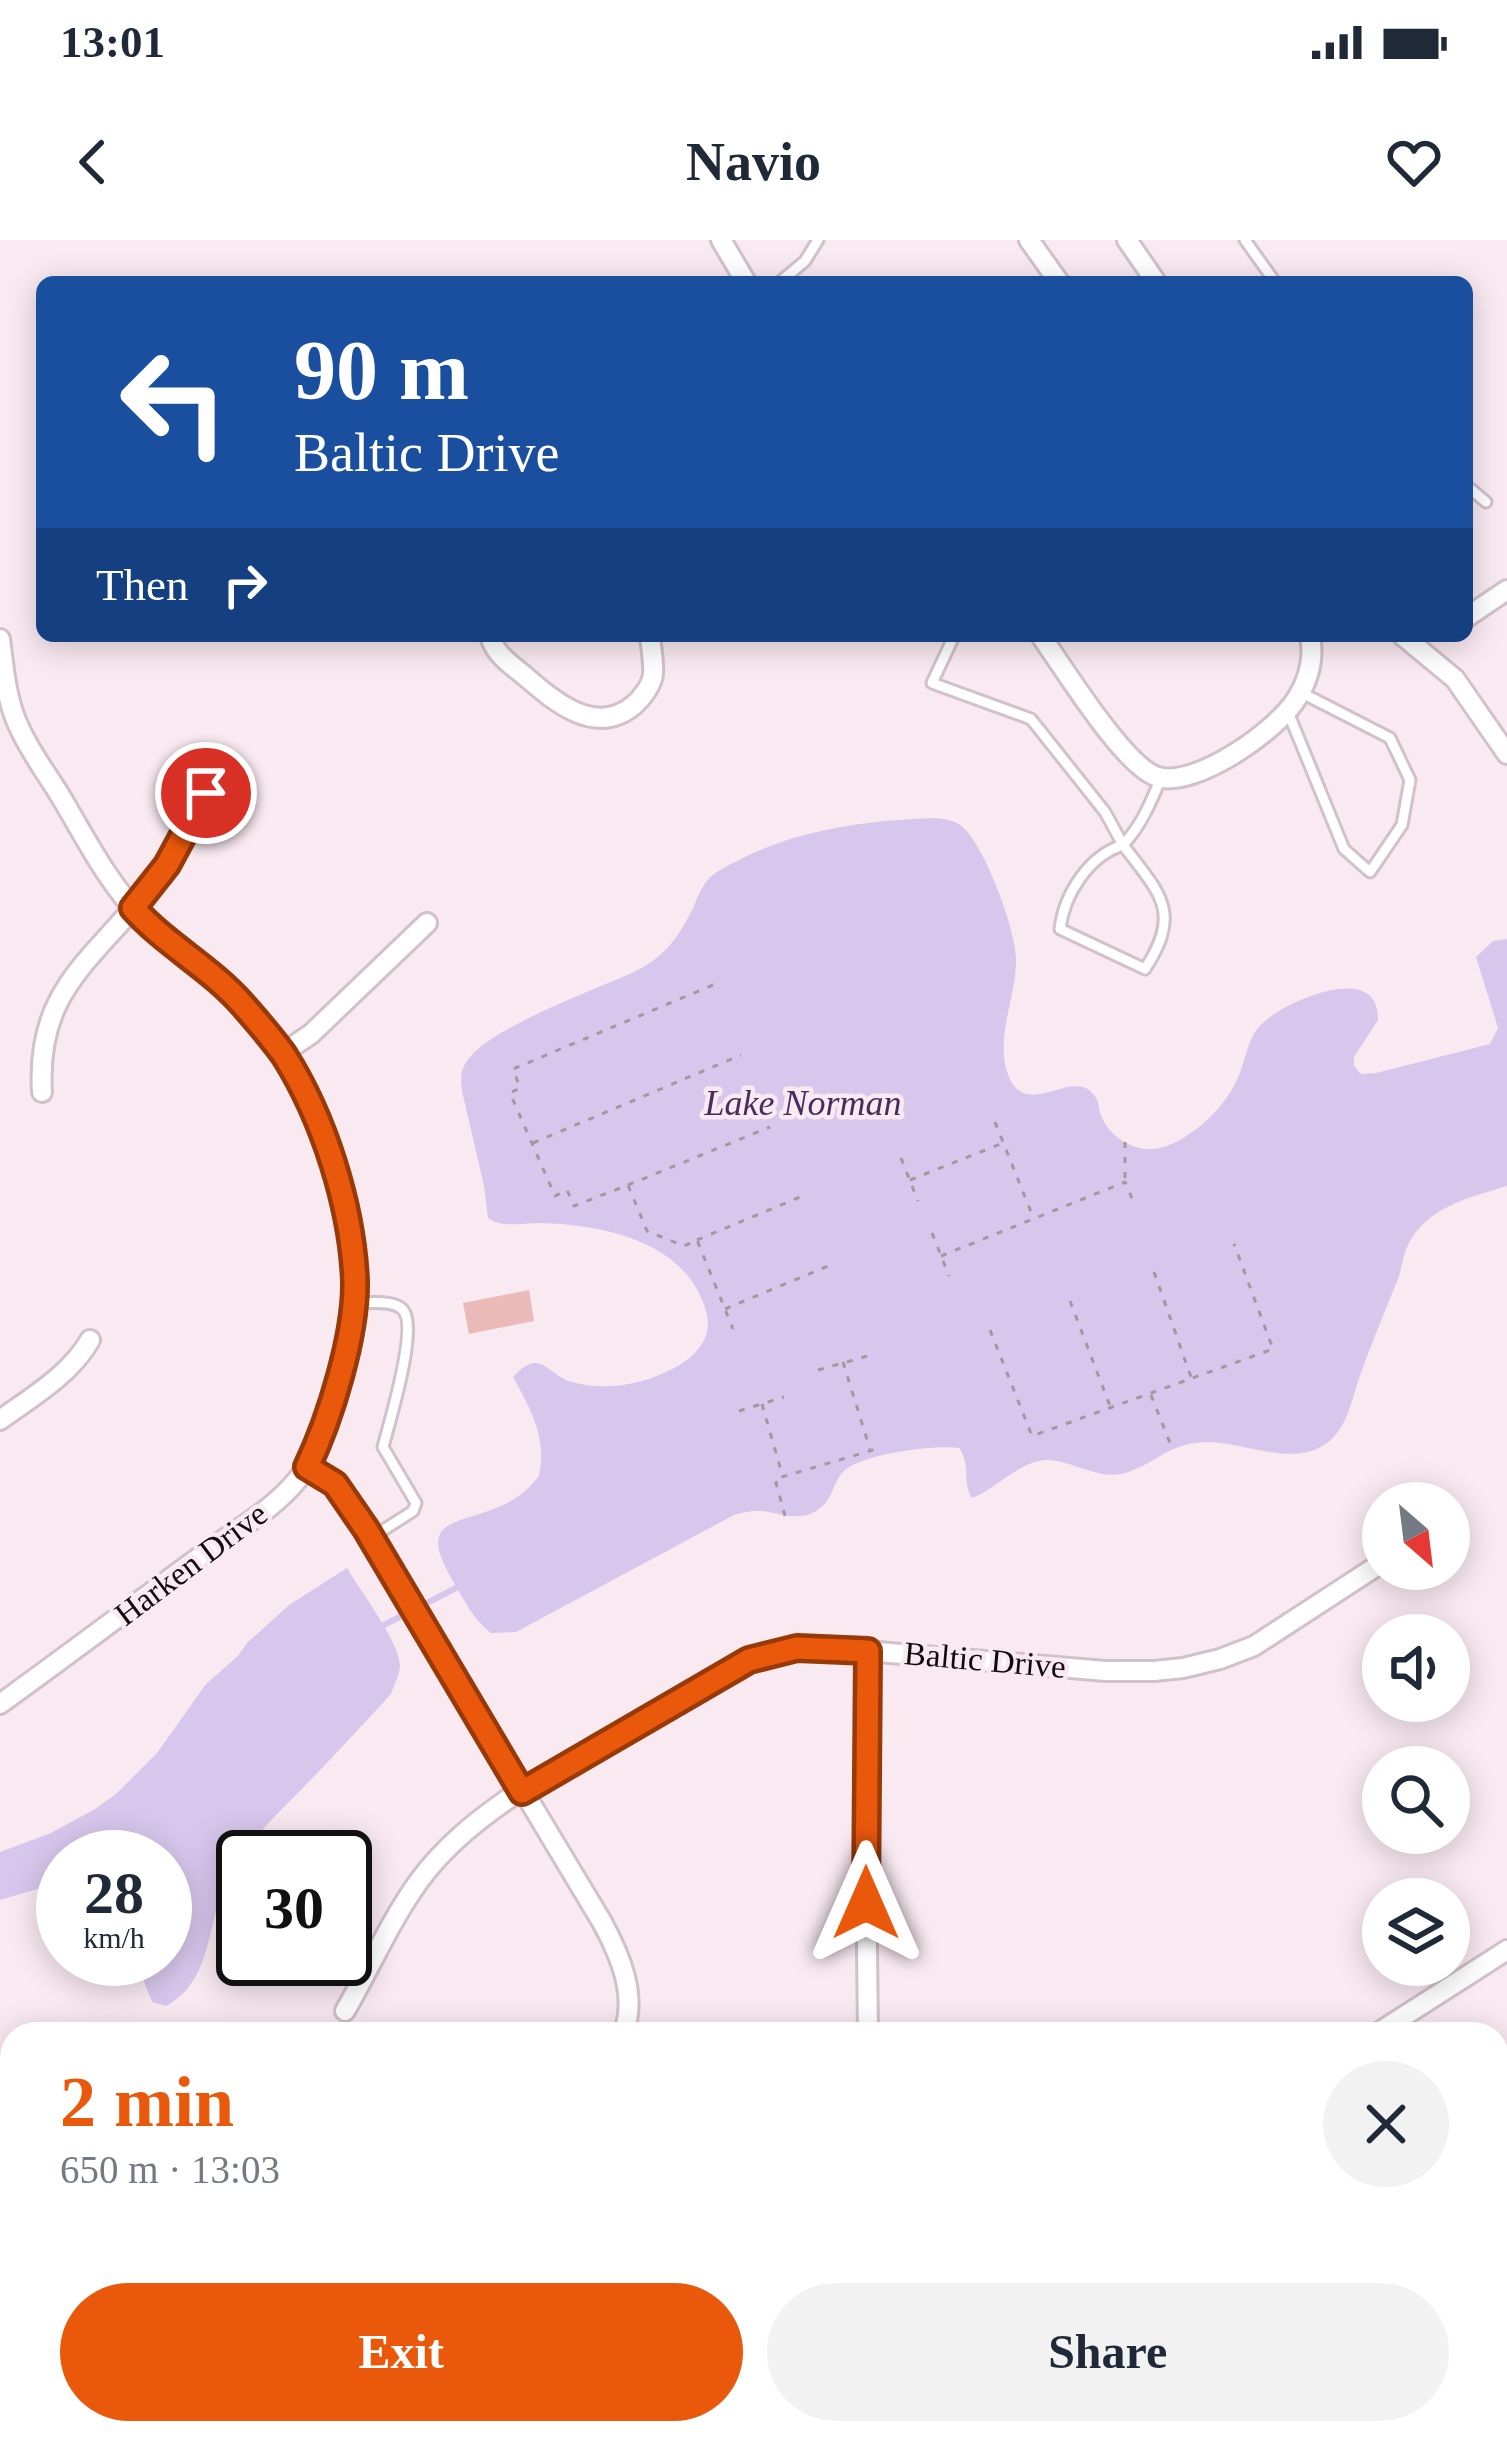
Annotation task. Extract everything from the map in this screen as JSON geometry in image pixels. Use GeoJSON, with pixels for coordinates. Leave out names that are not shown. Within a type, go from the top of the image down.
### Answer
{"type":"FeatureCollection","features":[{"type":"Feature","properties":{"kind":"street"},"geometry":{"type":"LineString","coordinates":[[721,240],[742,276]]}},
{"type":"Feature","properties":{"kind":"street"},"geometry":{"type":"LineString","coordinates":[[1029,240],[1055,276]]}},
{"type":"Feature","properties":{"kind":"street"},"geometry":{"type":"LineString","coordinates":[[1127,240],[1152,276]]}},
{"type":"Feature","properties":{"kind":"street"},"geometry":{"type":"LineString","coordinates":[[1473,612],[1507,590]]}},
{"type":"Feature","properties":{"kind":"street","name":"Harken Drive"},"geometry":{"type":"LineString","coordinates":[[0,639],[5,682],[18,726],[98,861],[133,908],[227,989],[283,1053],[335,1170],[351,1246],[354,1303],[339,1382],[320,1440],[295,1484],[0,1704]]}},
{"type":"Feature","properties":{"kind":"street"},"geometry":{"type":"LineString","coordinates":[[492,642],[495,650],[555,702],[594,718],[620,714],[642,696],[653,674],[650,642]]}},
{"type":"Feature","properties":{"kind":"street"},"geometry":{"type":"LineString","coordinates":[[1045,642],[1127,753],[1161,778],[1190,777],[1208,770],[1287,710],[1296,701],[1311,663],[1310,642]]}},
{"type":"Feature","properties":{"kind":"street"},"geometry":{"type":"LineString","coordinates":[[1413,642],[1455,679],[1507,754]]}},
{"type":"Feature","properties":{"kind":"street"},"geometry":{"type":"LineString","coordinates":[[42,1092],[42,1052],[51,1018],[69,981],[167,865],[206,793]]}},
{"type":"Feature","properties":{"kind":"street"},"geometry":{"type":"LineString","coordinates":[[283,1053],[311,1034],[427,923]]}},
{"type":"Feature","properties":{"kind":"street"},"geometry":{"type":"LineString","coordinates":[[0,1420],[70,1367],[90,1340]]}},
{"type":"Feature","properties":{"kind":"street"},"geometry":{"type":"LineString","coordinates":[[307,1467],[335,1484],[371,1538],[602,1922],[621,1960],[627,2022]]}},
{"type":"Feature","properties":{"kind":"street","name":"Baltic Drive"},"geometry":{"type":"LineString","coordinates":[[346,2011],[405,1900],[476,1821],[749,1660],[797,1648],[1106,1671],[1183,1668],[1254,1646],[1362,1576]]}},
{"type":"Feature","properties":{"kind":"street"},"geometry":{"type":"LineString","coordinates":[[868,1651],[868,2022]]}},
{"type":"Feature","properties":{"kind":"street"},"geometry":{"type":"LineString","coordinates":[[1395,2022],[1507,1950]]}},
{"type":"Feature","properties":{"kind":"lane"},"geometry":{"type":"LineString","coordinates":[[787,276],[805,261],[818,240]]}},
{"type":"Feature","properties":{"kind":"lane"},"geometry":{"type":"LineString","coordinates":[[1245,240],[1271,276]]}},
{"type":"Feature","properties":{"kind":"lane"},"geometry":{"type":"LineString","coordinates":[[1473,491],[1486,502]]}},
{"type":"Feature","properties":{"kind":"lane"},"geometry":{"type":"LineString","coordinates":[[951,642],[932,683],[1030,719],[1105,812],[1123,845],[1163,898],[1165,919],[1159,948],[1145,969],[1060,929],[1062,908],[1086,870],[1109,850],[1123,845],[1134,834],[1161,778]]}},
{"type":"Feature","properties":{"kind":"lane"},"geometry":{"type":"LineString","coordinates":[[1287,710],[1344,849],[1370,872],[1402,825],[1410,781],[1390,738],[1300,692]]}},
{"type":"Feature","properties":{"kind":"lane"},"geometry":{"type":"LineString","coordinates":[[354,1303],[394,1305],[410,1318],[402,1374],[383,1447],[416,1502],[413,1511],[371,1538]]}},
{"type":"Feature","properties":{"kind":"path"},"geometry":{"type":"LineString","coordinates":[[713,985],[513,1069],[520,1088],[510,1093],[555,1196],[567,1190],[574,1206],[770,1127]]}},
{"type":"Feature","properties":{"kind":"path"},"geometry":{"type":"LineString","coordinates":[[532,1144],[741,1055]]}},
{"type":"Feature","properties":{"kind":"path"},"geometry":{"type":"LineString","coordinates":[[995,1122],[1033,1218]]}},
{"type":"Feature","properties":{"kind":"path"},"geometry":{"type":"LineString","coordinates":[[1125,1142],[1125,1181],[1134,1203]]}},
{"type":"Feature","properties":{"kind":"path"},"geometry":{"type":"LineString","coordinates":[[910,1180],[1003,1143]]}},
{"type":"Feature","properties":{"kind":"path"},"geometry":{"type":"LineString","coordinates":[[901,1158],[918,1201]]}},
{"type":"Feature","properties":{"kind":"path"},"geometry":{"type":"LineString","coordinates":[[941,1256],[1125,1181]]}},
{"type":"Feature","properties":{"kind":"path"},"geometry":{"type":"LineString","coordinates":[[628,1185],[647,1231],[684,1246],[800,1197]]}},
{"type":"Feature","properties":{"kind":"path"},"geometry":{"type":"LineString","coordinates":[[932,1233],[949,1276]]}},
{"type":"Feature","properties":{"kind":"path"},"geometry":{"type":"LineString","coordinates":[[697,1240],[733,1329]]}},
{"type":"Feature","properties":{"kind":"path"},"geometry":{"type":"LineString","coordinates":[[990,1330],[1032,1436],[1273,1349],[1234,1244]]}},
{"type":"Feature","properties":{"kind":"path"},"geometry":{"type":"LineString","coordinates":[[725,1309],[833,1264]]}},
{"type":"Feature","properties":{"kind":"path"},"geometry":{"type":"LineString","coordinates":[[1154,1272],[1191,1379]]}},
{"type":"Feature","properties":{"kind":"path"},"geometry":{"type":"LineString","coordinates":[[1070,1300],[1111,1408]]}},
{"type":"Feature","properties":{"kind":"path"},"geometry":{"type":"LineString","coordinates":[[818,1370],[871,1355]]}},
{"type":"Feature","properties":{"kind":"path"},"geometry":{"type":"LineString","coordinates":[[843,1362],[870,1451]]}},
{"type":"Feature","properties":{"kind":"path"},"geometry":{"type":"LineString","coordinates":[[1150,1394],[1172,1448]]}},
{"type":"Feature","properties":{"kind":"path"},"geometry":{"type":"LineString","coordinates":[[739,1411],[784,1396]]}},
{"type":"Feature","properties":{"kind":"path"},"geometry":{"type":"LineString","coordinates":[[762,1403],[783,1476]]}},
{"type":"Feature","properties":{"kind":"path"},"geometry":{"type":"LineString","coordinates":[[785,1516],[775,1479],[880,1448]]}},
{"type":"Feature","properties":{"kind":"shaded area"},"geometry":{"type":"Polygon","coordinates":[[[529,1290],[534,1321],[469,1334],[463,1303],[529,1290]]]}},
{"type":"Feature","properties":{"kind":"water","name":"Lake Norman"},"geometry":{"type":"Polygon","coordinates":[[[934,818],[954,822],[969,834],[988,866],[1010,928],[1016,958],[1004,1054],[1014,1085],[1036,1095],[1075,1086],[1087,1089],[1110,1131],[1142,1149],[1172,1144],[1207,1120],[1234,1086],[1252,1037],[1263,1023],[1320,993],[1351,989],[1366,993],[1375,1002],[1378,1020],[1354,1057],[1361,1074],[1490,1044],[1498,1028],[1476,957],[1493,941],[1507,939],[1507,1186],[1451,1205],[1416,1232],[1345,1419],[1332,1439],[1319,1448],[1289,1454],[1195,1443],[1115,1475],[1045,1460],[972,1498],[959,1448],[880,1456],[850,1466],[816,1511],[796,1516],[758,1511],[734,1515],[516,1632],[491,1633],[465,1602],[438,1545],[447,1526],[508,1503],[539,1476],[539,1436],[513,1377],[536,1363],[582,1384],[637,1382],[690,1357],[705,1339],[708,1323],[698,1290],[683,1271],[642,1243],[593,1228],[507,1224],[488,1218],[462,1091],[465,1064],[494,1037],[517,1024],[654,960],[677,937],[706,882],[729,865],[813,833],[934,818]]]}},
{"type":"Feature","properties":{"kind":"water"},"geometry":{"type":"Polygon","coordinates":[[[347,1568],[393,1643],[400,1665],[397,1680],[391,1694],[262,1830],[216,1830],[216,1913],[192,1982],[192,1830],[56,1830],[116,1794],[157,1753],[206,1684],[289,1605],[347,1568]]]}},
{"type":"Feature","properties":{"kind":"water"},"geometry":{"type":"Polygon","coordinates":[[[36,1839],[36,1889],[0,1900],[0,1852],[36,1839]]]}},
{"type":"Feature","properties":{"kind":"water"},"geometry":{"type":"Polygon","coordinates":[[[146,1986],[189,1986],[166,2006],[152,2002],[146,1986]]]}},
{"type":"Feature","properties":{"kind":"waterway"},"geometry":{"type":"LineString","coordinates":[[380,1627],[464,1584]]}},
{"type":"Feature","properties":{"kind":"route"},"geometry":{"type":"LineString","coordinates":[[206,793],[167,865],[133,908],[240,1001],[283,1053],[335,1170],[351,1246],[353,1306],[339,1382],[307,1467],[335,1484],[366,1529],[522,1792],[749,1660],[797,1648],[868,1651],[866,1903]]}}]}
